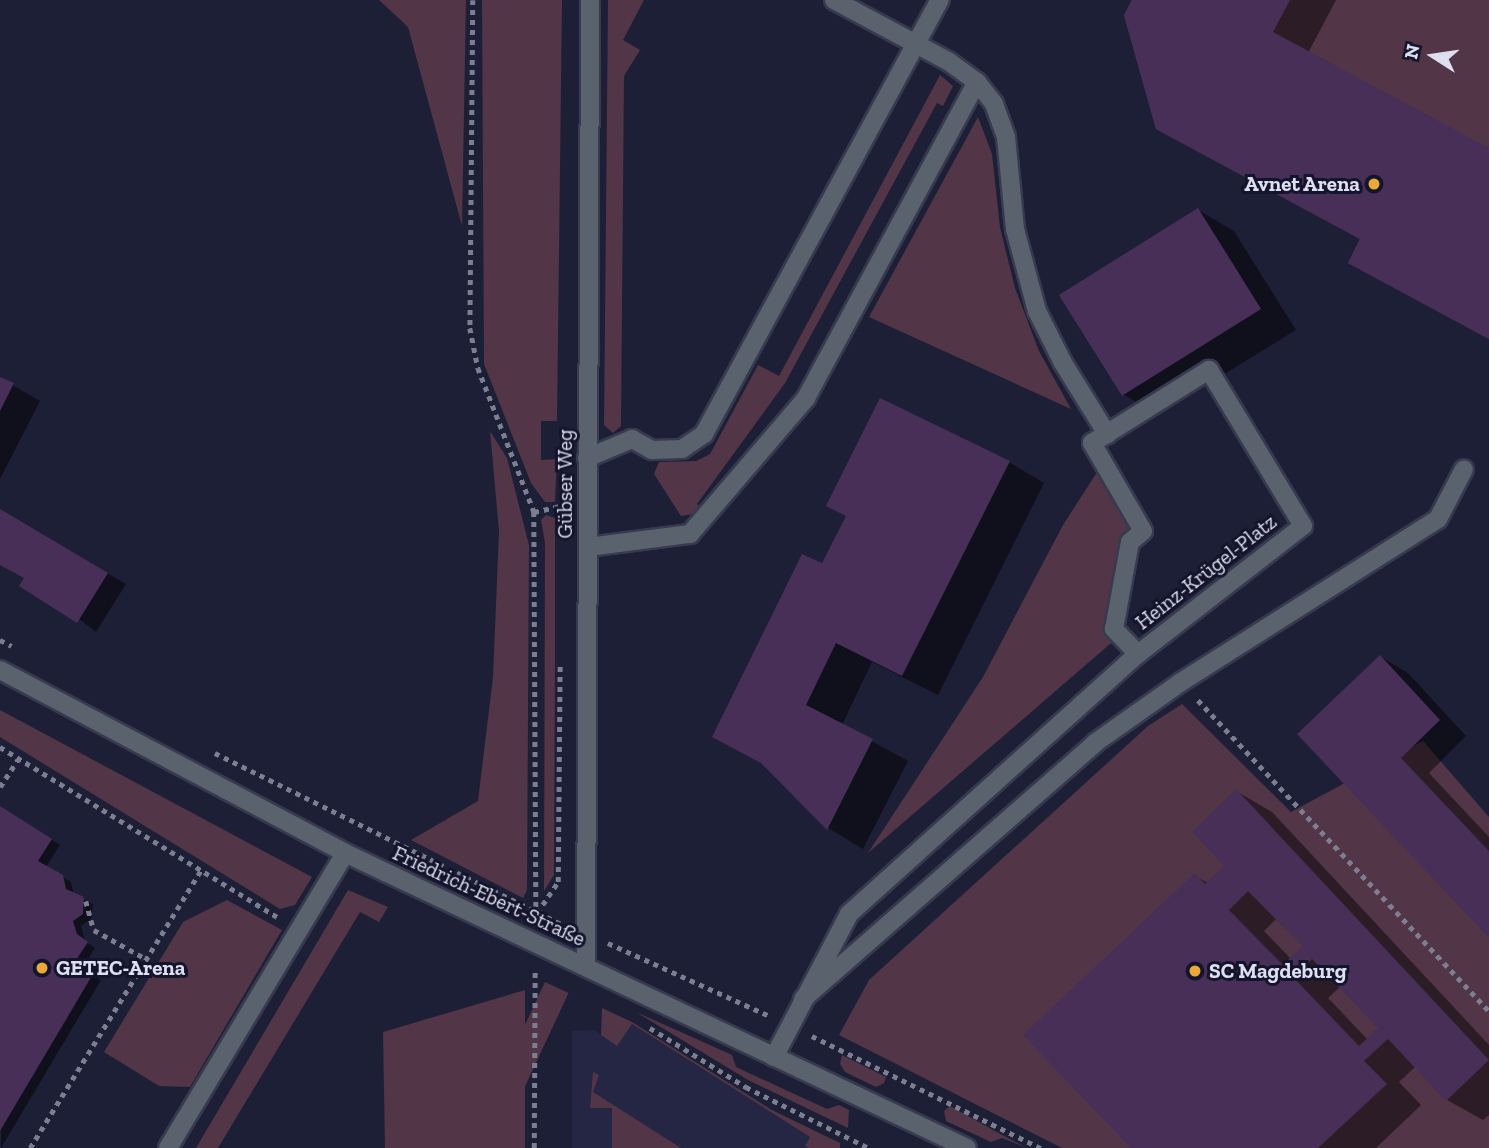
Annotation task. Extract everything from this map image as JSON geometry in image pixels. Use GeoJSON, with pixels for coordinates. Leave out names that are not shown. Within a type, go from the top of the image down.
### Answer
{"type":"FeatureCollection","features":[{"type":"Feature","properties":{"kind":"street","name":"Gübser Weg"},"geometry":{"type":"LineString","coordinates":[[586,967],[590,0]]}},
{"type":"Feature","properties":{"kind":"street"},"geometry":{"type":"LineString","coordinates":[[834,0],[916,44],[977,82],[994,104],[1006,137],[1015,229],[1037,311],[1063,363],[1107,433]]}},
{"type":"Feature","properties":{"kind":"street"},"geometry":{"type":"LineString","coordinates":[[587,458],[632,439],[652,450],[682,449],[704,434],[940,0]]}},
{"type":"Feature","properties":{"kind":"street"},"geometry":{"type":"LineString","coordinates":[[588,547],[690,534],[806,398],[977,82]]}},
{"type":"Feature","properties":{"kind":"street","name":"Heinz-Krügel-Platz"},"geometry":{"type":"LineString","coordinates":[[1209,370],[1303,526],[1138,654],[1114,629],[1130,542],[1143,531],[1092,443],[1107,433],[1209,370]]}},
{"type":"Feature","properties":{"kind":"street"},"geometry":{"type":"LineString","coordinates":[[803,999],[1095,743],[1181,682],[1438,519],[1464,469]]}},
{"type":"Feature","properties":{"kind":"street"},"geometry":{"type":"LineString","coordinates":[[774,1057],[849,914],[1138,654]]}},
{"type":"Feature","properties":{"kind":"street","name":"Friedrich-Ebert-Straße"},"geometry":{"type":"LineString","coordinates":[[0,670],[345,853],[967,1148]]}},
{"type":"Feature","properties":{"kind":"street"},"geometry":{"type":"LineString","coordinates":[[168,1148],[345,853]]}},
{"type":"Feature","properties":{"kind":"path"},"geometry":{"type":"LineString","coordinates":[[473,0],[472,349],[534,512],[561,506]]}},
{"type":"Feature","properties":{"kind":"path","name":"Friedrich-Ebert-Straße"},"geometry":{"type":"LineString","coordinates":[[204,748],[537,914],[534,512]]}},
{"type":"Feature","properties":{"kind":"path"},"geometry":{"type":"LineString","coordinates":[[0,640],[24,653]]}},
{"type":"Feature","properties":{"kind":"path"},"geometry":{"type":"LineString","coordinates":[[1181,682],[1489,1011]]}},
{"type":"Feature","properties":{"kind":"path"},"geometry":{"type":"LineString","coordinates":[[0,747],[261,907]]}},
{"type":"Feature","properties":{"kind":"path"},"geometry":{"type":"LineString","coordinates":[[0,787],[18,759]]}},
{"type":"Feature","properties":{"kind":"path"},"geometry":{"type":"LineString","coordinates":[[30,1148],[201,870]]}},
{"type":"Feature","properties":{"kind":"path"},"geometry":{"type":"LineString","coordinates":[[86,901],[94,930],[146,959]]}},
{"type":"Feature","properties":{"kind":"path","name":"Friedrich-Ebert-Straße"},"geometry":{"type":"LineString","coordinates":[[613,946],[790,1025],[1041,1148]]}},
{"type":"Feature","properties":{"kind":"path"},"geometry":{"type":"LineString","coordinates":[[534,1148],[535,969]]}},
{"type":"Feature","properties":{"kind":"shaded area"},"geometry":{"type":"Polygon","coordinates":[[[379,0],[466,0],[462,226],[408,27],[379,0]]]}},
{"type":"Feature","properties":{"kind":"shaded area"},"geometry":{"type":"Polygon","coordinates":[[[482,0],[562,0],[557,421],[541,421],[541,460],[557,459],[555,502],[545,502],[531,483],[484,364],[482,0]]]}},
{"type":"Feature","properties":{"kind":"shaded area"},"geometry":{"type":"Polygon","coordinates":[[[608,0],[644,0],[623,40],[640,50],[624,76],[621,426],[613,433],[604,425],[608,0]]]}},
{"type":"Feature","properties":{"kind":"shaded area","name":"Avnet Arena"},"geometry":{"type":"Polygon","coordinates":[[[1132,0],[1489,0],[1489,339],[1348,263],[1360,239],[1156,129],[1124,15],[1132,0]]]}},
{"type":"Feature","properties":{"kind":"shaded area"},"geometry":{"type":"Polygon","coordinates":[[[940,75],[953,86],[943,106],[937,103],[785,383],[697,504],[705,512],[681,516],[654,474],[659,462],[696,461],[710,454],[758,365],[779,376],[940,75]]]}},
{"type":"Feature","properties":{"kind":"shaded area"},"geometry":{"type":"Polygon","coordinates":[[[978,117],[992,154],[1000,227],[1015,288],[1039,351],[1071,409],[869,317],[978,117]]]}},
{"type":"Feature","properties":{"kind":"shaded area"},"geometry":{"type":"Polygon","coordinates":[[[490,431],[507,458],[529,545],[527,890],[523,898],[411,840],[478,801],[493,677],[499,531],[490,431]]]}},
{"type":"Feature","properties":{"kind":"shaded area"},"geometry":{"type":"Polygon","coordinates":[[[1103,463],[1143,531],[1130,542],[1118,637],[868,853],[983,677],[1063,525],[1103,463]]]}},
{"type":"Feature","properties":{"kind":"shaded area"},"geometry":{"type":"Polygon","coordinates":[[[546,515],[555,518],[554,875],[544,891],[545,543],[541,520],[546,515]]]}},
{"type":"Feature","properties":{"kind":"shaded area"},"geometry":{"type":"Polygon","coordinates":[[[1182,704],[1291,812],[1423,741],[1489,817],[1489,1148],[1062,1148],[839,1035],[869,980],[1148,726],[1182,704]]]}},
{"type":"Feature","properties":{"kind":"shaded area"},"geometry":{"type":"Polygon","coordinates":[[[0,710],[312,877],[295,905],[280,909],[0,737],[0,710]]]}},
{"type":"Feature","properties":{"kind":"shaded area"},"geometry":{"type":"Polygon","coordinates":[[[348,890],[388,907],[379,922],[360,912],[218,1148],[196,1148],[348,890]]]}},
{"type":"Feature","properties":{"kind":"shaded area"},"geometry":{"type":"Polygon","coordinates":[[[227,900],[282,930],[190,1087],[159,1086],[104,1052],[183,922],[227,900]]]}},
{"type":"Feature","properties":{"kind":"shaded area"},"geometry":{"type":"Polygon","coordinates":[[[545,982],[569,993],[498,1143],[475,1132],[545,982]]]}},
{"type":"Feature","properties":{"kind":"shaded area"},"geometry":{"type":"Polygon","coordinates":[[[525,990],[525,1148],[385,1148],[383,1032],[525,990]]]}},
{"type":"Feature","properties":{"kind":"shaded area"},"geometry":{"type":"Polygon","coordinates":[[[602,1008],[632,1022],[772,1110],[840,1143],[840,1148],[805,1146],[810,1137],[632,1024],[617,1046],[601,1035],[602,1008]]]}},
{"type":"Feature","properties":{"kind":"shaded area"},"geometry":{"type":"Polygon","coordinates":[[[636,1012],[732,1055],[736,1067],[827,1109],[839,1105],[849,1110],[848,1128],[748,1080],[636,1012]]]}},
{"type":"Feature","properties":{"kind":"shaded area"},"geometry":{"type":"Polygon","coordinates":[[[631,1023],[828,1148],[572,1148],[572,1031],[594,1030],[617,1046],[631,1023]]]}},
{"type":"Feature","properties":{"kind":"shaded area"},"geometry":{"type":"Polygon","coordinates":[[[842,1055],[886,1077],[884,1083],[876,1087],[845,1072],[840,1064],[842,1055]]]}},
{"type":"Feature","properties":{"kind":"shaded area"},"geometry":{"type":"Polygon","coordinates":[[[593,1072],[599,1075],[593,1092],[681,1148],[612,1148],[612,1108],[590,1108],[593,1072]]]}},
{"type":"Feature","properties":{"kind":"shaded area"},"geometry":{"type":"Polygon","coordinates":[[[950,1106],[1027,1148],[1002,1138],[991,1142],[946,1121],[944,1111],[950,1106]]]}},
{"type":"Feature","properties":{"kind":"building","name":"Avnet Arena"},"geometry":{"type":"Polygon","coordinates":[[[1132,0],[1290,0],[1273,32],[1489,148],[1489,339],[1348,263],[1360,239],[1156,129],[1124,15],[1132,0]]]}},
{"type":"Feature","properties":{"kind":"building"},"geometry":{"type":"Polygon","coordinates":[[[1198,208],[1261,309],[1122,396],[1059,295],[1198,208]]]}},
{"type":"Feature","properties":{"kind":"building"},"geometry":{"type":"Polygon","coordinates":[[[0,377],[14,383],[0,411],[0,377]]]}},
{"type":"Feature","properties":{"kind":"building"},"geometry":{"type":"Polygon","coordinates":[[[880,398],[1010,461],[902,676],[836,643],[806,705],[873,739],[827,830],[761,763],[712,737],[802,554],[822,563],[846,516],[826,506],[880,398]]]}},
{"type":"Feature","properties":{"kind":"building"},"geometry":{"type":"Polygon","coordinates":[[[0,509],[108,573],[77,623],[19,586],[24,578],[0,565],[0,509]]]}},
{"type":"Feature","properties":{"kind":"building"},"geometry":{"type":"Polygon","coordinates":[[[1380,655],[1440,720],[1401,758],[1489,851],[1489,938],[1297,734],[1380,655]]]}},
{"type":"Feature","properties":{"kind":"building","name":"SC Magdeburg"},"geometry":{"type":"Polygon","coordinates":[[[1236,789],[1489,1060],[1446,1101],[1388,1039],[1364,1061],[1387,1084],[1318,1148],[1131,1148],[1023,1035],[1195,873],[1205,884],[1224,866],[1192,832],[1236,789]],[[1248,891],[1229,910],[1283,965],[1302,946],[1248,891]],[[1312,959],[1293,977],[1359,1046],[1378,1028],[1312,959]]]}},
{"type":"Feature","properties":{"kind":"building","name":"GETEC-Arena"},"geometry":{"type":"Polygon","coordinates":[[[0,806],[52,839],[38,861],[63,875],[66,889],[84,897],[83,914],[73,921],[77,934],[88,942],[74,963],[93,974],[0,1131],[0,806]]]}},
{"type":"Feature","properties":{"kind":"place","name":"Avnet Arena"},"geometry":{"type":"Point","coordinates":[1374,184]}},
{"type":"Feature","properties":{"kind":"place","name":"GETEC-Arena"},"geometry":{"type":"Point","coordinates":[42,968]}},
{"type":"Feature","properties":{"kind":"place","name":"SC Magdeburg"},"geometry":{"type":"Point","coordinates":[1195,971]}}]}
